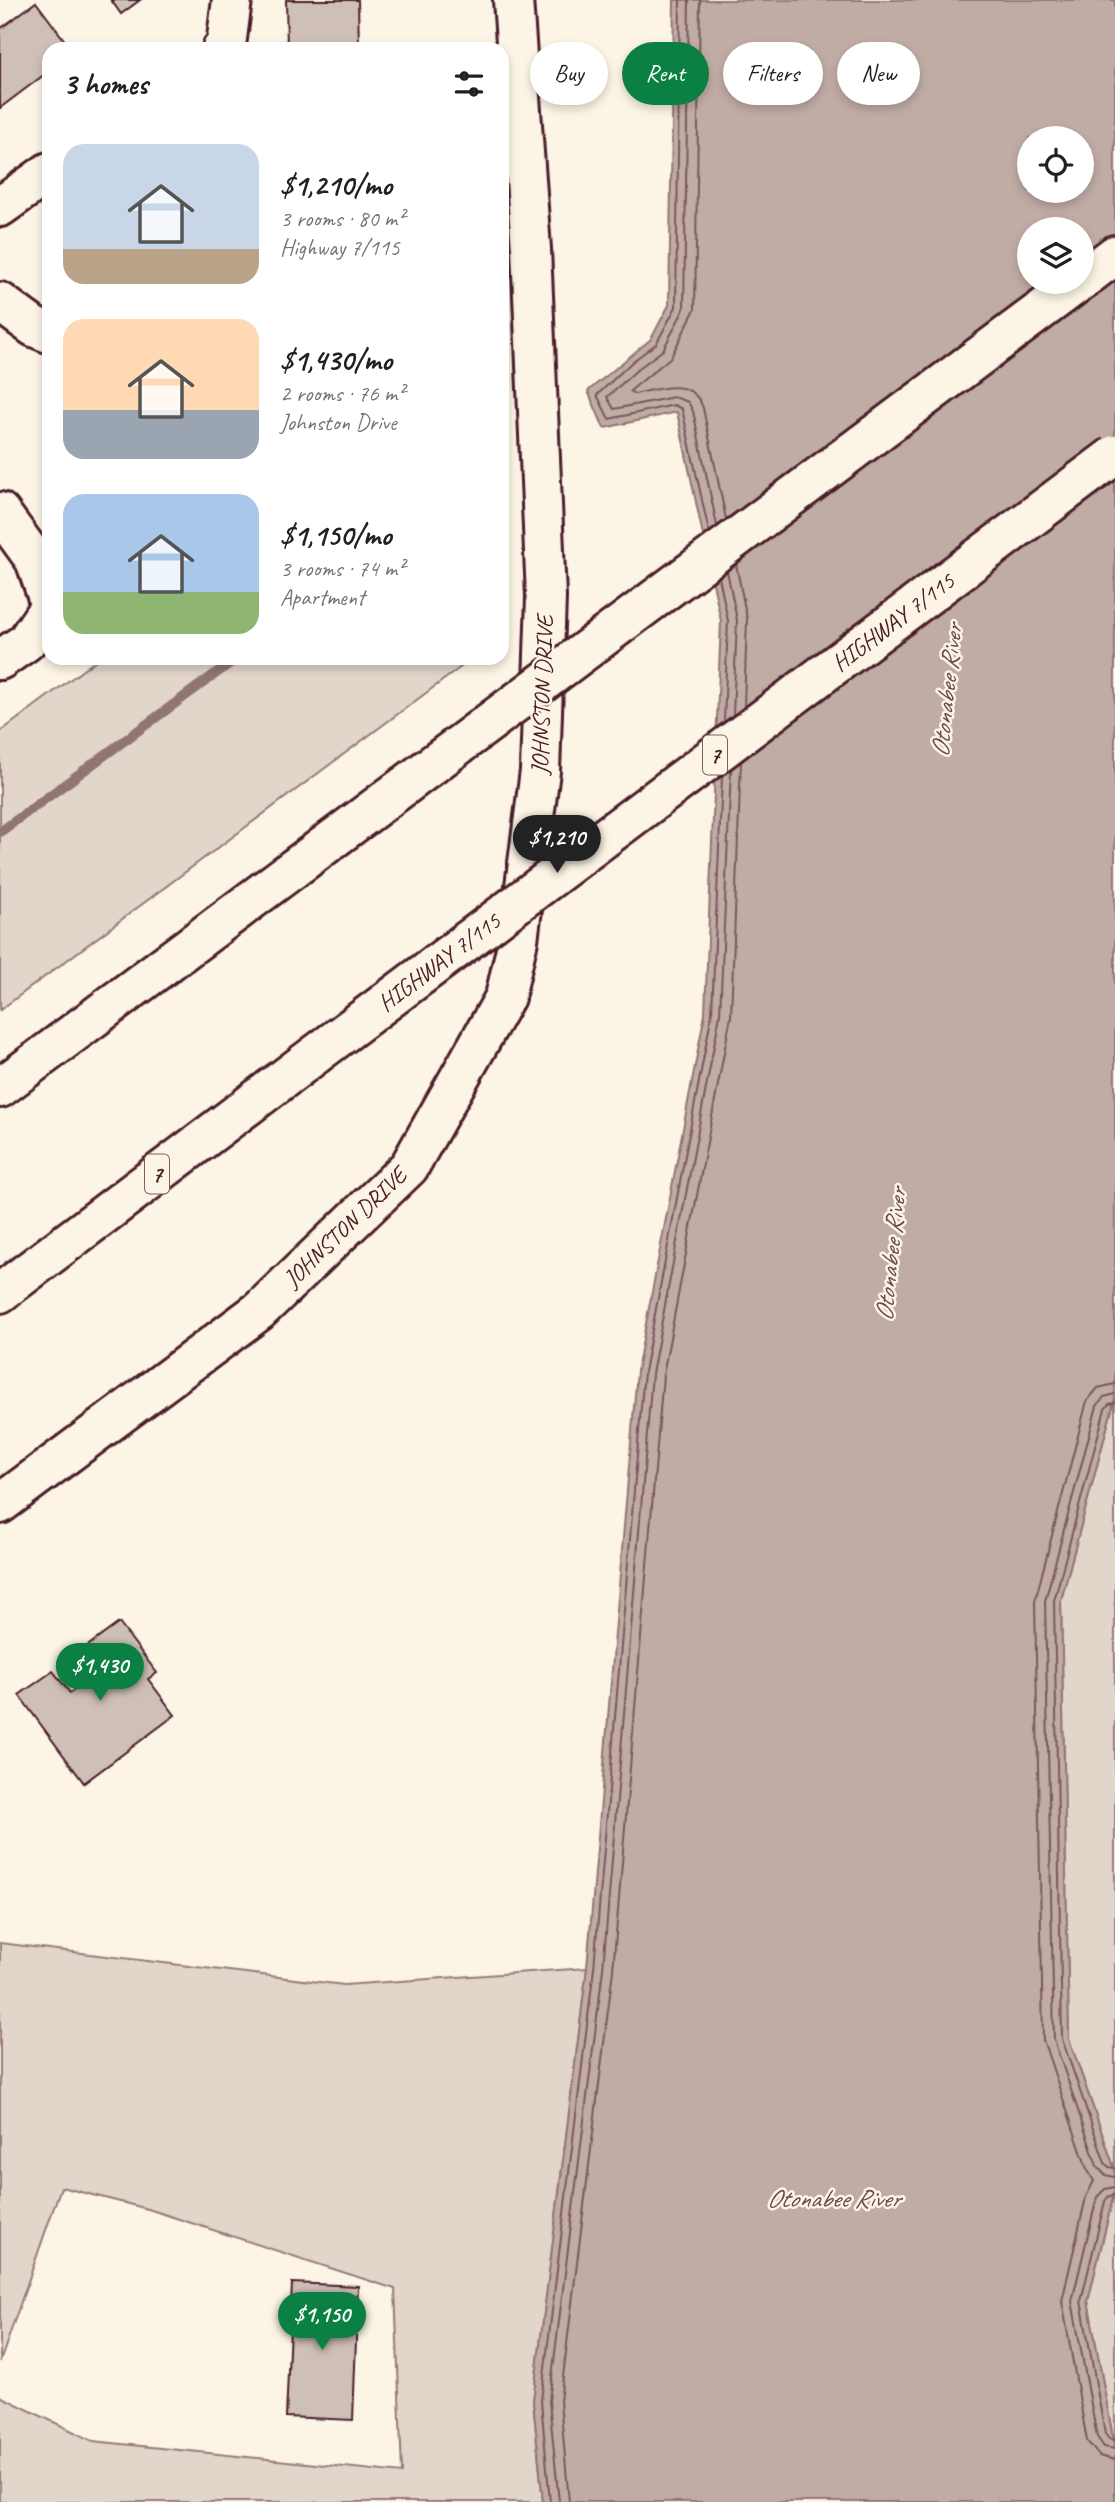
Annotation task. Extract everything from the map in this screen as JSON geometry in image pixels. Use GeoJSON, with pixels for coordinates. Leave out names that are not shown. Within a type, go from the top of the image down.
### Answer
{"type":"FeatureCollection","features":[{"type":"Feature","properties":{"kind":"main road"},"geometry":{"type":"LineString","coordinates":[[226,42],[232,0]]}},
{"type":"Feature","properties":{"kind":"main road","name":"JOHNSTON DRIVE"},"geometry":{"type":"LineString","coordinates":[[0,1504],[258,1311],[409,1167],[506,997],[518,940],[540,771],[546,597],[531,249],[513,0]]}},
{"type":"Feature","properties":{"kind":"main road"},"geometry":{"type":"LineString","coordinates":[[0,206],[42,177]]}},
{"type":"Feature","properties":{"kind":"main road"},"geometry":{"type":"LineString","coordinates":[[1094,271],[1115,255]]}},
{"type":"Feature","properties":{"kind":"main road"},"geometry":{"type":"LineString","coordinates":[[0,1088],[1063,294]]}},
{"type":"Feature","properties":{"kind":"main road"},"geometry":{"type":"LineString","coordinates":[[0,302],[42,331]]}},
{"type":"Feature","properties":{"kind":"main road","name":"HIGHWAY 7/115"},"geometry":{"type":"LineString","coordinates":[[0,1293],[1115,455]]}},
{"type":"Feature","properties":{"kind":"main road"},"geometry":{"type":"LineString","coordinates":[[0,512],[35,560],[42,580]]}},
{"type":"Feature","properties":{"kind":"main road"},"geometry":{"type":"LineString","coordinates":[[0,660],[26,642],[42,618]]}},
{"type":"Feature","properties":{"kind":"shaded area"},"geometry":{"type":"Polygon","coordinates":[[[90,665],[464,665],[0,1010],[0,732],[90,665]]]}},
{"type":"Feature","properties":{"kind":"shaded area"},"geometry":{"type":"Polygon","coordinates":[[[1115,1398],[1115,2170],[1069,2039],[1061,1600],[1115,1398]]]}},
{"type":"Feature","properties":{"kind":"shaded area"},"geometry":{"type":"Polygon","coordinates":[[[0,1943],[344,1985],[587,1968],[533,2401],[543,2502],[0,2502],[0,2396],[93,2441],[402,2473],[395,2289],[148,2209],[61,2187],[0,2362],[0,1943]]]}},
{"type":"Feature","properties":{"kind":"shaded area"},"geometry":{"type":"Polygon","coordinates":[[[1115,2189],[1115,2449],[1088,2301],[1115,2189]]]}},
{"type":"Feature","properties":{"kind":"water","name":"Otonabee River"},"geometry":{"type":"Polygon","coordinates":[[[674,0],[1115,0],[1115,1398],[1061,1600],[1069,2039],[1115,2170],[1115,2189],[1088,2301],[1115,2449],[1115,2502],[543,2502],[533,2401],[587,1968],[637,1371],[705,1013],[721,621],[677,412],[604,428],[588,391],[651,339],[669,305],[672,105],[709,105],[709,42],[673,42],[674,0]]]}},
{"type":"Feature","properties":{"kind":"building"},"geometry":{"type":"Polygon","coordinates":[[[111,0],[140,0],[121,14],[111,0]]]}},
{"type":"Feature","properties":{"kind":"building"},"geometry":{"type":"Polygon","coordinates":[[[286,0],[358,0],[359,42],[287,42],[286,0]]]}},
{"type":"Feature","properties":{"kind":"building"},"geometry":{"type":"Polygon","coordinates":[[[36,2],[66,42],[42,42],[42,76],[0,108],[0,29],[36,2]]]}},
{"type":"Feature","properties":{"kind":"building"},"geometry":{"type":"Polygon","coordinates":[[[119,1623],[157,1673],[148,1679],[175,1715],[84,1783],[19,1695],[53,1671],[70,1693],[75,1689],[59,1667],[119,1623]]]}},
{"type":"Feature","properties":{"kind":"building"},"geometry":{"type":"Polygon","coordinates":[[[292,2283],[358,2286],[353,2420],[286,2417],[292,2283]]]}},
{"type":"Feature","properties":{"kind":"waterway"},"geometry":{"type":"LineString","coordinates":[[0,832],[227,665]]}}]}
